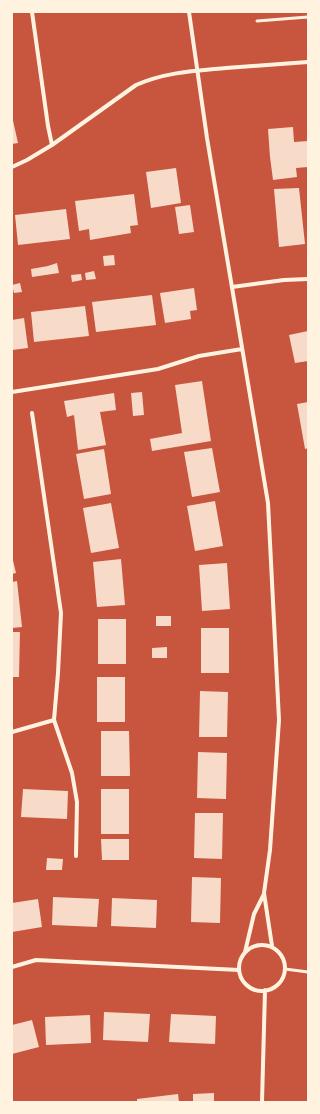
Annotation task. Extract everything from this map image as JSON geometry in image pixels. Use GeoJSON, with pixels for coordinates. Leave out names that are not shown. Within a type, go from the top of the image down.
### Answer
{"type":"FeatureCollection","features":[{"type":"Feature","properties":{"kind":"street"},"geometry":{"type":"LineString","coordinates":[[32,12],[52,145]]}},
{"type":"Feature","properties":{"kind":"street"},"geometry":{"type":"LineString","coordinates":[[189,12],[196,70],[268,503],[279,720],[270,850],[264,893],[272,946]]}},
{"type":"Feature","properties":{"kind":"street"},"geometry":{"type":"LineString","coordinates":[[12,167],[28,160],[52,145],[136,85],[151,78],[196,70],[308,62]]}},
{"type":"Feature","properties":{"kind":"street"},"geometry":{"type":"LineString","coordinates":[[232,287],[284,280],[308,279]]}},
{"type":"Feature","properties":{"kind":"street"},"geometry":{"type":"LineString","coordinates":[[12,392],[158,369],[199,356],[242,349]]}},
{"type":"Feature","properties":{"kind":"street"},"geometry":{"type":"LineString","coordinates":[[32,413],[61,613],[54,720],[72,773],[77,802],[76,856]]}},
{"type":"Feature","properties":{"kind":"street"},"geometry":{"type":"LineString","coordinates":[[12,732],[54,720]]}},
{"type":"Feature","properties":{"kind":"street"},"geometry":{"type":"LineString","coordinates":[[245,952],[254,914],[264,893]]}},
{"type":"Feature","properties":{"kind":"street"},"geometry":{"type":"LineString","coordinates":[[264,944],[272,946],[283,957],[286,965],[282,981],[268,990],[260,991],[253,989],[246,984],[241,978],[239,970],[240,962],[245,952],[248,948],[256,945],[264,944]]}},
{"type":"Feature","properties":{"kind":"street"},"geometry":{"type":"LineString","coordinates":[[12,967],[36,960],[239,970]]}},
{"type":"Feature","properties":{"kind":"street"},"geometry":{"type":"LineString","coordinates":[[262,1102],[265,990]]}},
{"type":"Feature","properties":{"kind":"lane"},"geometry":{"type":"LineString","coordinates":[[257,21],[308,17]]}},
{"type":"Feature","properties":{"kind":"lane"},"geometry":{"type":"LineString","coordinates":[[285,969],[308,972]]}},
{"type":"Feature","properties":{"kind":"building"},"geometry":{"type":"Polygon","coordinates":[[[12,116],[18,143],[12,144],[12,116]]]}},
{"type":"Feature","properties":{"kind":"building"},"geometry":{"type":"Polygon","coordinates":[[[293,127],[294,142],[308,141],[308,167],[296,168],[297,177],[273,180],[268,129],[293,127]]]}},
{"type":"Feature","properties":{"kind":"building"},"geometry":{"type":"Polygon","coordinates":[[[176,168],[181,203],[151,208],[146,172],[176,168]]]}},
{"type":"Feature","properties":{"kind":"building"},"geometry":{"type":"Polygon","coordinates":[[[299,188],[305,244],[279,247],[274,189],[299,188]]]}},
{"type":"Feature","properties":{"kind":"building"},"geometry":{"type":"Polygon","coordinates":[[[134,194],[138,225],[130,226],[131,233],[90,240],[89,229],[79,231],[75,201],[134,194]]]}},
{"type":"Feature","properties":{"kind":"building"},"geometry":{"type":"Polygon","coordinates":[[[190,205],[194,232],[179,234],[175,207],[190,205]]]}},
{"type":"Feature","properties":{"kind":"building"},"geometry":{"type":"Polygon","coordinates":[[[66,209],[70,239],[18,245],[15,215],[66,209]]]}},
{"type":"Feature","properties":{"kind":"building"},"geometry":{"type":"Polygon","coordinates":[[[114,255],[115,265],[104,266],[103,256],[114,255]]]}},
{"type":"Feature","properties":{"kind":"building"},"geometry":{"type":"Polygon","coordinates":[[[57,263],[59,273],[32,277],[31,269],[57,263]]]}},
{"type":"Feature","properties":{"kind":"building"},"geometry":{"type":"Polygon","coordinates":[[[94,271],[96,279],[86,280],[85,273],[94,271]]]}},
{"type":"Feature","properties":{"kind":"building"},"geometry":{"type":"Polygon","coordinates":[[[81,274],[82,280],[72,282],[71,275],[81,274]]]}},
{"type":"Feature","properties":{"kind":"building"},"geometry":{"type":"Polygon","coordinates":[[[20,283],[22,292],[14,293],[12,285],[20,283]]]}},
{"type":"Feature","properties":{"kind":"building"},"geometry":{"type":"Polygon","coordinates":[[[194,288],[197,310],[190,311],[191,319],[165,323],[160,293],[194,288]]]}},
{"type":"Feature","properties":{"kind":"building"},"geometry":{"type":"Polygon","coordinates":[[[152,295],[156,325],[96,332],[92,302],[152,295]]]}},
{"type":"Feature","properties":{"kind":"building"},"geometry":{"type":"Polygon","coordinates":[[[85,306],[89,336],[34,342],[31,312],[85,306]]]}},
{"type":"Feature","properties":{"kind":"building"},"geometry":{"type":"Polygon","coordinates":[[[24,318],[28,348],[12,350],[12,320],[24,318]]]}},
{"type":"Feature","properties":{"kind":"building"},"geometry":{"type":"Polygon","coordinates":[[[308,331],[308,361],[295,363],[289,335],[308,331]]]}},
{"type":"Feature","properties":{"kind":"building"},"geometry":{"type":"Polygon","coordinates":[[[202,381],[211,441],[152,451],[150,439],[182,433],[175,385],[202,381]]]}},
{"type":"Feature","properties":{"kind":"building"},"geometry":{"type":"Polygon","coordinates":[[[142,392],[144,415],[133,416],[131,393],[142,392]]]}},
{"type":"Feature","properties":{"kind":"building"},"geometry":{"type":"Polygon","coordinates":[[[114,393],[116,410],[100,412],[106,445],[78,450],[74,415],[67,417],[64,401],[114,393]]]}},
{"type":"Feature","properties":{"kind":"building"},"geometry":{"type":"Polygon","coordinates":[[[308,402],[308,448],[305,449],[297,404],[308,402]]]}},
{"type":"Feature","properties":{"kind":"building"},"geometry":{"type":"Polygon","coordinates":[[[212,448],[220,492],[192,497],[184,452],[212,448]]]}},
{"type":"Feature","properties":{"kind":"building"},"geometry":{"type":"Polygon","coordinates":[[[104,449],[111,494],[84,499],[76,454],[104,449]]]}},
{"type":"Feature","properties":{"kind":"building"},"geometry":{"type":"Polygon","coordinates":[[[215,501],[223,546],[195,551],[187,506],[215,501]]]}},
{"type":"Feature","properties":{"kind":"building"},"geometry":{"type":"Polygon","coordinates":[[[111,503],[119,548],[91,553],[83,508],[111,503]]]}},
{"type":"Feature","properties":{"kind":"building"},"geometry":{"type":"Polygon","coordinates":[[[12,556],[16,573],[12,574],[12,556]]]}},
{"type":"Feature","properties":{"kind":"building"},"geometry":{"type":"Polygon","coordinates":[[[121,559],[125,605],[97,607],[93,562],[121,559]]]}},
{"type":"Feature","properties":{"kind":"building"},"geometry":{"type":"Polygon","coordinates":[[[227,563],[230,609],[202,611],[199,565],[227,563]]]}},
{"type":"Feature","properties":{"kind":"building"},"geometry":{"type":"Polygon","coordinates":[[[17,581],[22,627],[12,628],[12,582],[17,581]]]}},
{"type":"Feature","properties":{"kind":"building"},"geometry":{"type":"Polygon","coordinates":[[[156,616],[171,616],[171,626],[156,626],[156,616]]]}},
{"type":"Feature","properties":{"kind":"building"},"geometry":{"type":"Polygon","coordinates":[[[98,619],[126,619],[126,664],[98,664],[98,619]]]}},
{"type":"Feature","properties":{"kind":"building"},"geometry":{"type":"Polygon","coordinates":[[[201,628],[229,628],[229,673],[201,673],[201,628]]]}},
{"type":"Feature","properties":{"kind":"building"},"geometry":{"type":"Polygon","coordinates":[[[12,632],[20,632],[19,677],[12,677],[12,632]]]}},
{"type":"Feature","properties":{"kind":"building"},"geometry":{"type":"Polygon","coordinates":[[[167,647],[167,658],[152,658],[152,648],[167,647]]]}},
{"type":"Feature","properties":{"kind":"building"},"geometry":{"type":"Polygon","coordinates":[[[97,677],[125,677],[125,722],[97,722],[97,677]]]}},
{"type":"Feature","properties":{"kind":"building"},"geometry":{"type":"Polygon","coordinates":[[[200,691],[228,692],[227,737],[199,737],[200,691]]]}},
{"type":"Feature","properties":{"kind":"building"},"geometry":{"type":"Polygon","coordinates":[[[101,731],[129,731],[130,776],[101,776],[101,731]]]}},
{"type":"Feature","properties":{"kind":"building"},"geometry":{"type":"Polygon","coordinates":[[[198,752],[227,753],[226,799],[197,798],[198,752]]]}},
{"type":"Feature","properties":{"kind":"building"},"geometry":{"type":"Polygon","coordinates":[[[23,789],[68,791],[67,819],[21,817],[23,789]]]}},
{"type":"Feature","properties":{"kind":"building"},"geometry":{"type":"Polygon","coordinates":[[[101,789],[129,789],[129,834],[101,834],[101,789]]]}},
{"type":"Feature","properties":{"kind":"building"},"geometry":{"type":"Polygon","coordinates":[[[195,813],[223,813],[222,859],[194,858],[195,813]]]}},
{"type":"Feature","properties":{"kind":"building"},"geometry":{"type":"Polygon","coordinates":[[[101,839],[129,839],[129,860],[102,860],[101,839]]]}},
{"type":"Feature","properties":{"kind":"building"},"geometry":{"type":"Polygon","coordinates":[[[47,858],[63,859],[62,870],[46,870],[47,858]]]}},
{"type":"Feature","properties":{"kind":"building"},"geometry":{"type":"Polygon","coordinates":[[[192,877],[221,878],[220,923],[191,922],[192,877]]]}},
{"type":"Feature","properties":{"kind":"building"},"geometry":{"type":"Polygon","coordinates":[[[53,897],[99,899],[97,927],[52,925],[53,897]]]}},
{"type":"Feature","properties":{"kind":"building"},"geometry":{"type":"Polygon","coordinates":[[[112,898],[157,900],[156,928],[111,926],[112,898]]]}},
{"type":"Feature","properties":{"kind":"building"},"geometry":{"type":"Polygon","coordinates":[[[38,899],[42,927],[12,932],[12,903],[38,899]]]}},
{"type":"Feature","properties":{"kind":"building"},"geometry":{"type":"Polygon","coordinates":[[[104,1012],[150,1014],[148,1042],[103,1040],[104,1012]]]}},
{"type":"Feature","properties":{"kind":"building"},"geometry":{"type":"Polygon","coordinates":[[[171,1014],[216,1016],[215,1044],[169,1042],[171,1014]]]}},
{"type":"Feature","properties":{"kind":"building"},"geometry":{"type":"Polygon","coordinates":[[[90,1015],[91,1043],[46,1045],[45,1017],[90,1015]]]}},
{"type":"Feature","properties":{"kind":"building"},"geometry":{"type":"Polygon","coordinates":[[[32,1020],[39,1047],[12,1054],[12,1025],[32,1020]]]}},
{"type":"Feature","properties":{"kind":"building"},"geometry":{"type":"Polygon","coordinates":[[[214,1093],[214,1102],[193,1102],[193,1094],[214,1093]]]}},
{"type":"Feature","properties":{"kind":"building"},"geometry":{"type":"Polygon","coordinates":[[[178,1094],[179,1102],[137,1102],[137,1099],[178,1094]]]}}]}
